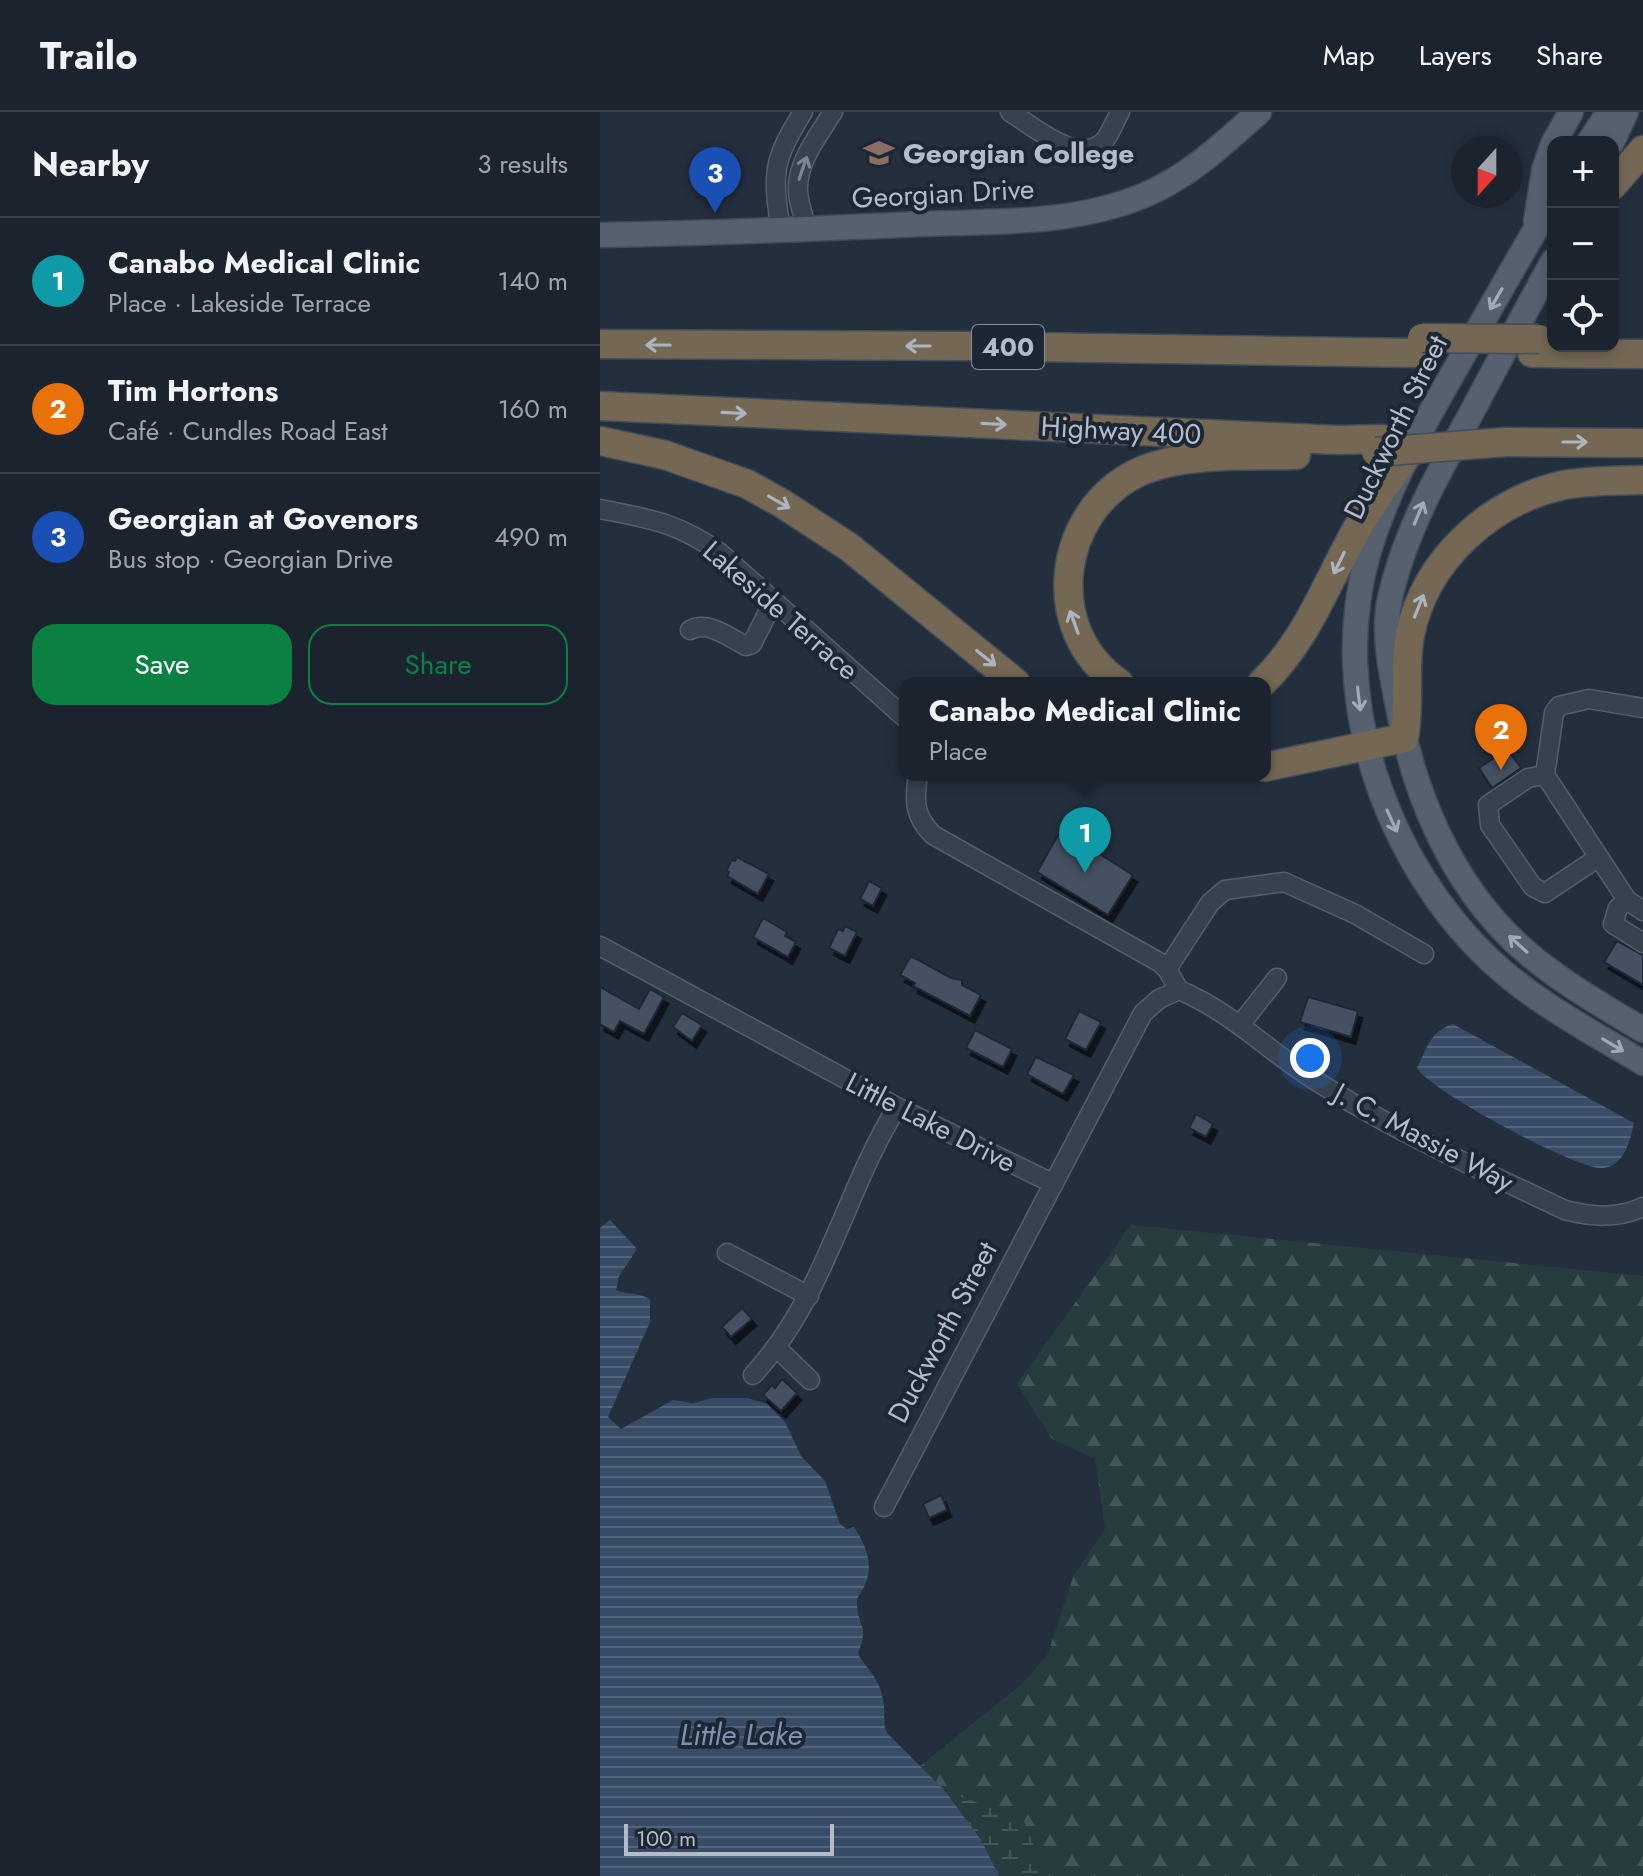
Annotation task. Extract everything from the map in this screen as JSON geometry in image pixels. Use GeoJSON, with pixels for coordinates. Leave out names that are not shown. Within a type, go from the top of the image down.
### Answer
{"type":"FeatureCollection","features":[{"type":"Feature","properties":{"kind":"highway"},"geometry":{"type":"LineString","coordinates":[[1619,178],[1643,150]]}},
{"type":"Feature","properties":{"kind":"highway"},"geometry":{"type":"LineString","coordinates":[[1619,339],[1643,338]]}},
{"type":"Feature","properties":{"kind":"highway","name":"400"},"geometry":{"type":"LineString","coordinates":[[600,344],[1541,344],[1643,354]]}},
{"type":"Feature","properties":{"kind":"highway","name":"Highway 400"},"geometry":{"type":"LineString","coordinates":[[600,406],[1322,439],[1379,446],[1506,442],[1643,443]]}},
{"type":"Feature","properties":{"kind":"highway"},"geometry":{"type":"LineString","coordinates":[[600,441],[665,455],[747,484],[783,504],[849,547],[1009,677]]}},
{"type":"Feature","properties":{"kind":"highway"},"geometry":{"type":"LineString","coordinates":[[1113,677],[1092,657],[1071,618],[1067,596],[1075,543],[1092,511],[1110,492],[1139,472],[1202,458],[1379,446]]}},
{"type":"Feature","properties":{"kind":"highway"},"geometry":{"type":"LineString","coordinates":[[1268,677],[1284,662],[1307,627],[1358,527],[1411,450]]}},
{"type":"Feature","properties":{"kind":"highway"},"geometry":{"type":"LineString","coordinates":[[1271,766],[1404,738],[1409,714],[1410,634],[1425,593],[1453,550],[1493,515],[1530,496],[1565,485],[1643,480]]}},
{"type":"Feature","properties":{"kind":"main road","name":"Georgian Drive"},"geometry":{"type":"LineString","coordinates":[[600,235],[781,231],[1043,219],[1096,210],[1148,194],[1182,176],[1213,154],[1259,112]]}},
{"type":"Feature","properties":{"kind":"main road"},"geometry":{"type":"LineString","coordinates":[[1558,136],[1571,112]]}},
{"type":"Feature","properties":{"kind":"main road"},"geometry":{"type":"LineString","coordinates":[[1593,136],[1609,112]]}},
{"type":"Feature","properties":{"kind":"main road"},"geometry":{"type":"LineString","coordinates":[[1615,136],[1626,112]]}},
{"type":"Feature","properties":{"kind":"main road"},"geometry":{"type":"LineString","coordinates":[[1534,231],[1547,165]]}},
{"type":"Feature","properties":{"kind":"main road","name":"Duckworth Street"},"geometry":{"type":"LineString","coordinates":[[1549,208],[1411,450],[1373,539],[1359,596],[1356,655],[1359,704],[1385,806],[1411,860],[1454,922],[1517,983],[1643,1063]]}},
{"type":"Feature","properties":{"kind":"main road","name":"Duckworth Street"},"geometry":{"type":"LineString","coordinates":[[1547,272],[1431,487],[1397,573],[1388,609],[1387,632],[1404,738],[1428,811],[1456,866],[1492,917],[1542,965],[1579,992],[1638,1025]]}},
{"type":"Feature","properties":{"kind":"street"},"geometry":{"type":"LineString","coordinates":[[781,231],[774,182],[777,165],[789,134],[803,112]]}},
{"type":"Feature","properties":{"kind":"street"},"geometry":{"type":"LineString","coordinates":[[807,229],[798,193],[802,164],[833,112]]}},
{"type":"Feature","properties":{"kind":"street"},"geometry":{"type":"LineString","coordinates":[[1010,112],[1069,149],[1084,151],[1098,146],[1105,139],[1120,112]]}},
{"type":"Feature","properties":{"kind":"street","name":"Lakeside Terrace"},"geometry":{"type":"LineString","coordinates":[[600,509],[658,520],[691,532],[719,552],[899,713]]}},
{"type":"Feature","properties":{"kind":"street"},"geometry":{"type":"LineString","coordinates":[[690,630],[697,626],[712,628],[746,646],[752,644],[773,602]]}},
{"type":"Feature","properties":{"kind":"street"},"geometry":{"type":"LineString","coordinates":[[1643,708],[1589,699],[1559,706],[1554,713],[1545,775],[1627,900],[1643,911]]}},
{"type":"Feature","properties":{"kind":"street"},"geometry":{"type":"LineString","coordinates":[[1545,775],[1528,778],[1488,805],[1490,825],[1533,887],[1545,893],[1599,857]]}},
{"type":"Feature","properties":{"kind":"street"},"geometry":{"type":"LineString","coordinates":[[917,781],[917,813],[933,835],[1060,904],[1167,969],[1179,990],[1159,999],[1143,1013],[1054,1184]]}},
{"type":"Feature","properties":{"kind":"street"},"geometry":{"type":"LineString","coordinates":[[1167,969],[1210,903],[1225,890],[1284,882],[1355,914],[1424,954]]}},
{"type":"Feature","properties":{"kind":"street"},"geometry":{"type":"LineString","coordinates":[[1627,900],[1618,908],[1613,924],[1643,943]]}},
{"type":"Feature","properties":{"kind":"street","name":"Little Lake Drive"},"geometry":{"type":"LineString","coordinates":[[600,946],[897,1107],[1054,1184]]}},
{"type":"Feature","properties":{"kind":"street"},"geometry":{"type":"LineString","coordinates":[[1240,1025],[1277,978]]}},
{"type":"Feature","properties":{"kind":"street","name":"J. C. Massie Way"},"geometry":{"type":"LineString","coordinates":[[1179,990],[1201,999],[1301,1071],[1412,1136],[1565,1210],[1589,1217],[1626,1213],[1643,1207]]}},
{"type":"Feature","properties":{"kind":"street"},"geometry":{"type":"LineString","coordinates":[[753,1375],[777,1348],[809,1296],[877,1140],[897,1107]]}},
{"type":"Feature","properties":{"kind":"street","name":"Duckworth Street"},"geometry":{"type":"LineString","coordinates":[[884,1507],[1054,1184]]}},
{"type":"Feature","properties":{"kind":"street"},"geometry":{"type":"LineString","coordinates":[[727,1253],[809,1296]]}},
{"type":"Feature","properties":{"kind":"street"},"geometry":{"type":"LineString","coordinates":[[777,1348],[810,1380]]}},
{"type":"Feature","properties":{"kind":"green space"},"geometry":{"type":"Polygon","coordinates":[[[1131,1225],[1643,1276],[1643,1876],[999,1876],[936,1781],[919,1767],[1022,1684],[1047,1656],[1073,1577],[1105,1529],[1095,1459],[1052,1439],[1017,1384],[1131,1225]]]}},
{"type":"Feature","properties":{"kind":"green space"},"geometry":{"type":"Polygon","coordinates":[[[914,1773],[965,1798],[1020,1811],[1046,1876],[883,1876],[914,1773]]]}},
{"type":"Feature","properties":{"kind":"water"},"geometry":{"type":"Polygon","coordinates":[[[1453,1024],[1634,1123],[1620,1159],[1615,1164],[1600,1168],[1561,1155],[1474,1110],[1428,1079],[1417,1068],[1434,1036],[1453,1024]]]}},
{"type":"Feature","properties":{"kind":"water","name":"Little Lake"},"geometry":{"type":"Polygon","coordinates":[[[610,1220],[637,1249],[619,1276],[616,1290],[650,1300],[650,1322],[608,1417],[621,1429],[673,1400],[693,1403],[713,1398],[747,1398],[767,1404],[785,1422],[801,1456],[825,1481],[840,1524],[847,1529],[854,1527],[865,1549],[869,1571],[857,1602],[863,1632],[858,1654],[879,1686],[887,1733],[945,1791],[981,1840],[999,1876],[600,1876],[600,1228],[610,1220]]]}},
{"type":"Feature","properties":{"kind":"building"},"geometry":{"type":"Polygon","coordinates":[[[1507,749],[1521,768],[1492,788],[1479,768],[1507,749]]]}},
{"type":"Feature","properties":{"kind":"building"},"geometry":{"type":"Polygon","coordinates":[[[1061,830],[1133,875],[1108,915],[1037,872],[1061,830]]]}},
{"type":"Feature","properties":{"kind":"building"},"geometry":{"type":"Polygon","coordinates":[[[737,857],[769,874],[758,894],[727,876],[729,872],[726,871],[737,857]]]}},
{"type":"Feature","properties":{"kind":"building"},"geometry":{"type":"Polygon","coordinates":[[[869,881],[882,888],[873,906],[860,899],[869,881]]]}},
{"type":"Feature","properties":{"kind":"building"},"geometry":{"type":"Polygon","coordinates":[[[763,918],[787,932],[785,936],[796,942],[788,957],[753,937],[763,918]]]}},
{"type":"Feature","properties":{"kind":"building"},"geometry":{"type":"Polygon","coordinates":[[[845,926],[857,932],[845,956],[829,948],[838,929],[843,931],[845,926]]]}},
{"type":"Feature","properties":{"kind":"building"},"geometry":{"type":"Polygon","coordinates":[[[1617,941],[1643,955],[1643,985],[1604,962],[1617,941]]]}},
{"type":"Feature","properties":{"kind":"building"},"geometry":{"type":"Polygon","coordinates":[[[911,956],[951,978],[962,980],[962,985],[981,995],[970,1016],[913,986],[915,983],[900,975],[911,956]]]}},
{"type":"Feature","properties":{"kind":"building"},"geometry":{"type":"Polygon","coordinates":[[[600,987],[639,1009],[650,989],[664,997],[644,1034],[620,1021],[614,1032],[600,1024],[600,987]]]}},
{"type":"Feature","properties":{"kind":"building"},"geometry":{"type":"Polygon","coordinates":[[[1308,997],[1358,1011],[1351,1037],[1300,1022],[1308,997]]]}},
{"type":"Feature","properties":{"kind":"building"},"geometry":{"type":"Polygon","coordinates":[[[1079,1011],[1101,1022],[1086,1050],[1065,1039],[1079,1011]]]}},
{"type":"Feature","properties":{"kind":"building"},"geometry":{"type":"Polygon","coordinates":[[[682,1013],[702,1025],[692,1041],[673,1027],[682,1013]]]}},
{"type":"Feature","properties":{"kind":"building"},"geometry":{"type":"Polygon","coordinates":[[[975,1030],[1012,1049],[1003,1067],[966,1048],[975,1030]]]}},
{"type":"Feature","properties":{"kind":"building"},"geometry":{"type":"Polygon","coordinates":[[[1036,1057],[1074,1075],[1063,1094],[1027,1074],[1036,1057]]]}},
{"type":"Feature","properties":{"kind":"building"},"geometry":{"type":"Polygon","coordinates":[[[1196,1114],[1213,1124],[1206,1137],[1189,1128],[1196,1114]]]}},
{"type":"Feature","properties":{"kind":"building"},"geometry":{"type":"Polygon","coordinates":[[[742,1308],[752,1319],[731,1337],[722,1327],[742,1308]]]}},
{"type":"Feature","properties":{"kind":"building"},"geometry":{"type":"Polygon","coordinates":[[[782,1379],[797,1393],[781,1411],[763,1395],[782,1379]]]}},
{"type":"Feature","properties":{"kind":"building"},"geometry":{"type":"Polygon","coordinates":[[[941,1495],[947,1510],[929,1518],[923,1504],[941,1495]]]}},
{"type":"Feature","properties":{"kind":"place","name":"Georgian College"},"geometry":{"type":"Point","coordinates":[879,153]}},
{"type":"Feature","properties":{"kind":"place","name":"Georgian at Govenors"},"geometry":{"type":"Point","coordinates":[715,213]}},
{"type":"Feature","properties":{"kind":"place","name":"Tim Hortons"},"geometry":{"type":"Point","coordinates":[1501,770]}},
{"type":"Feature","properties":{"kind":"place","name":"Canabo Medical Clinic"},"geometry":{"type":"Point","coordinates":[1085,873]}}]}
